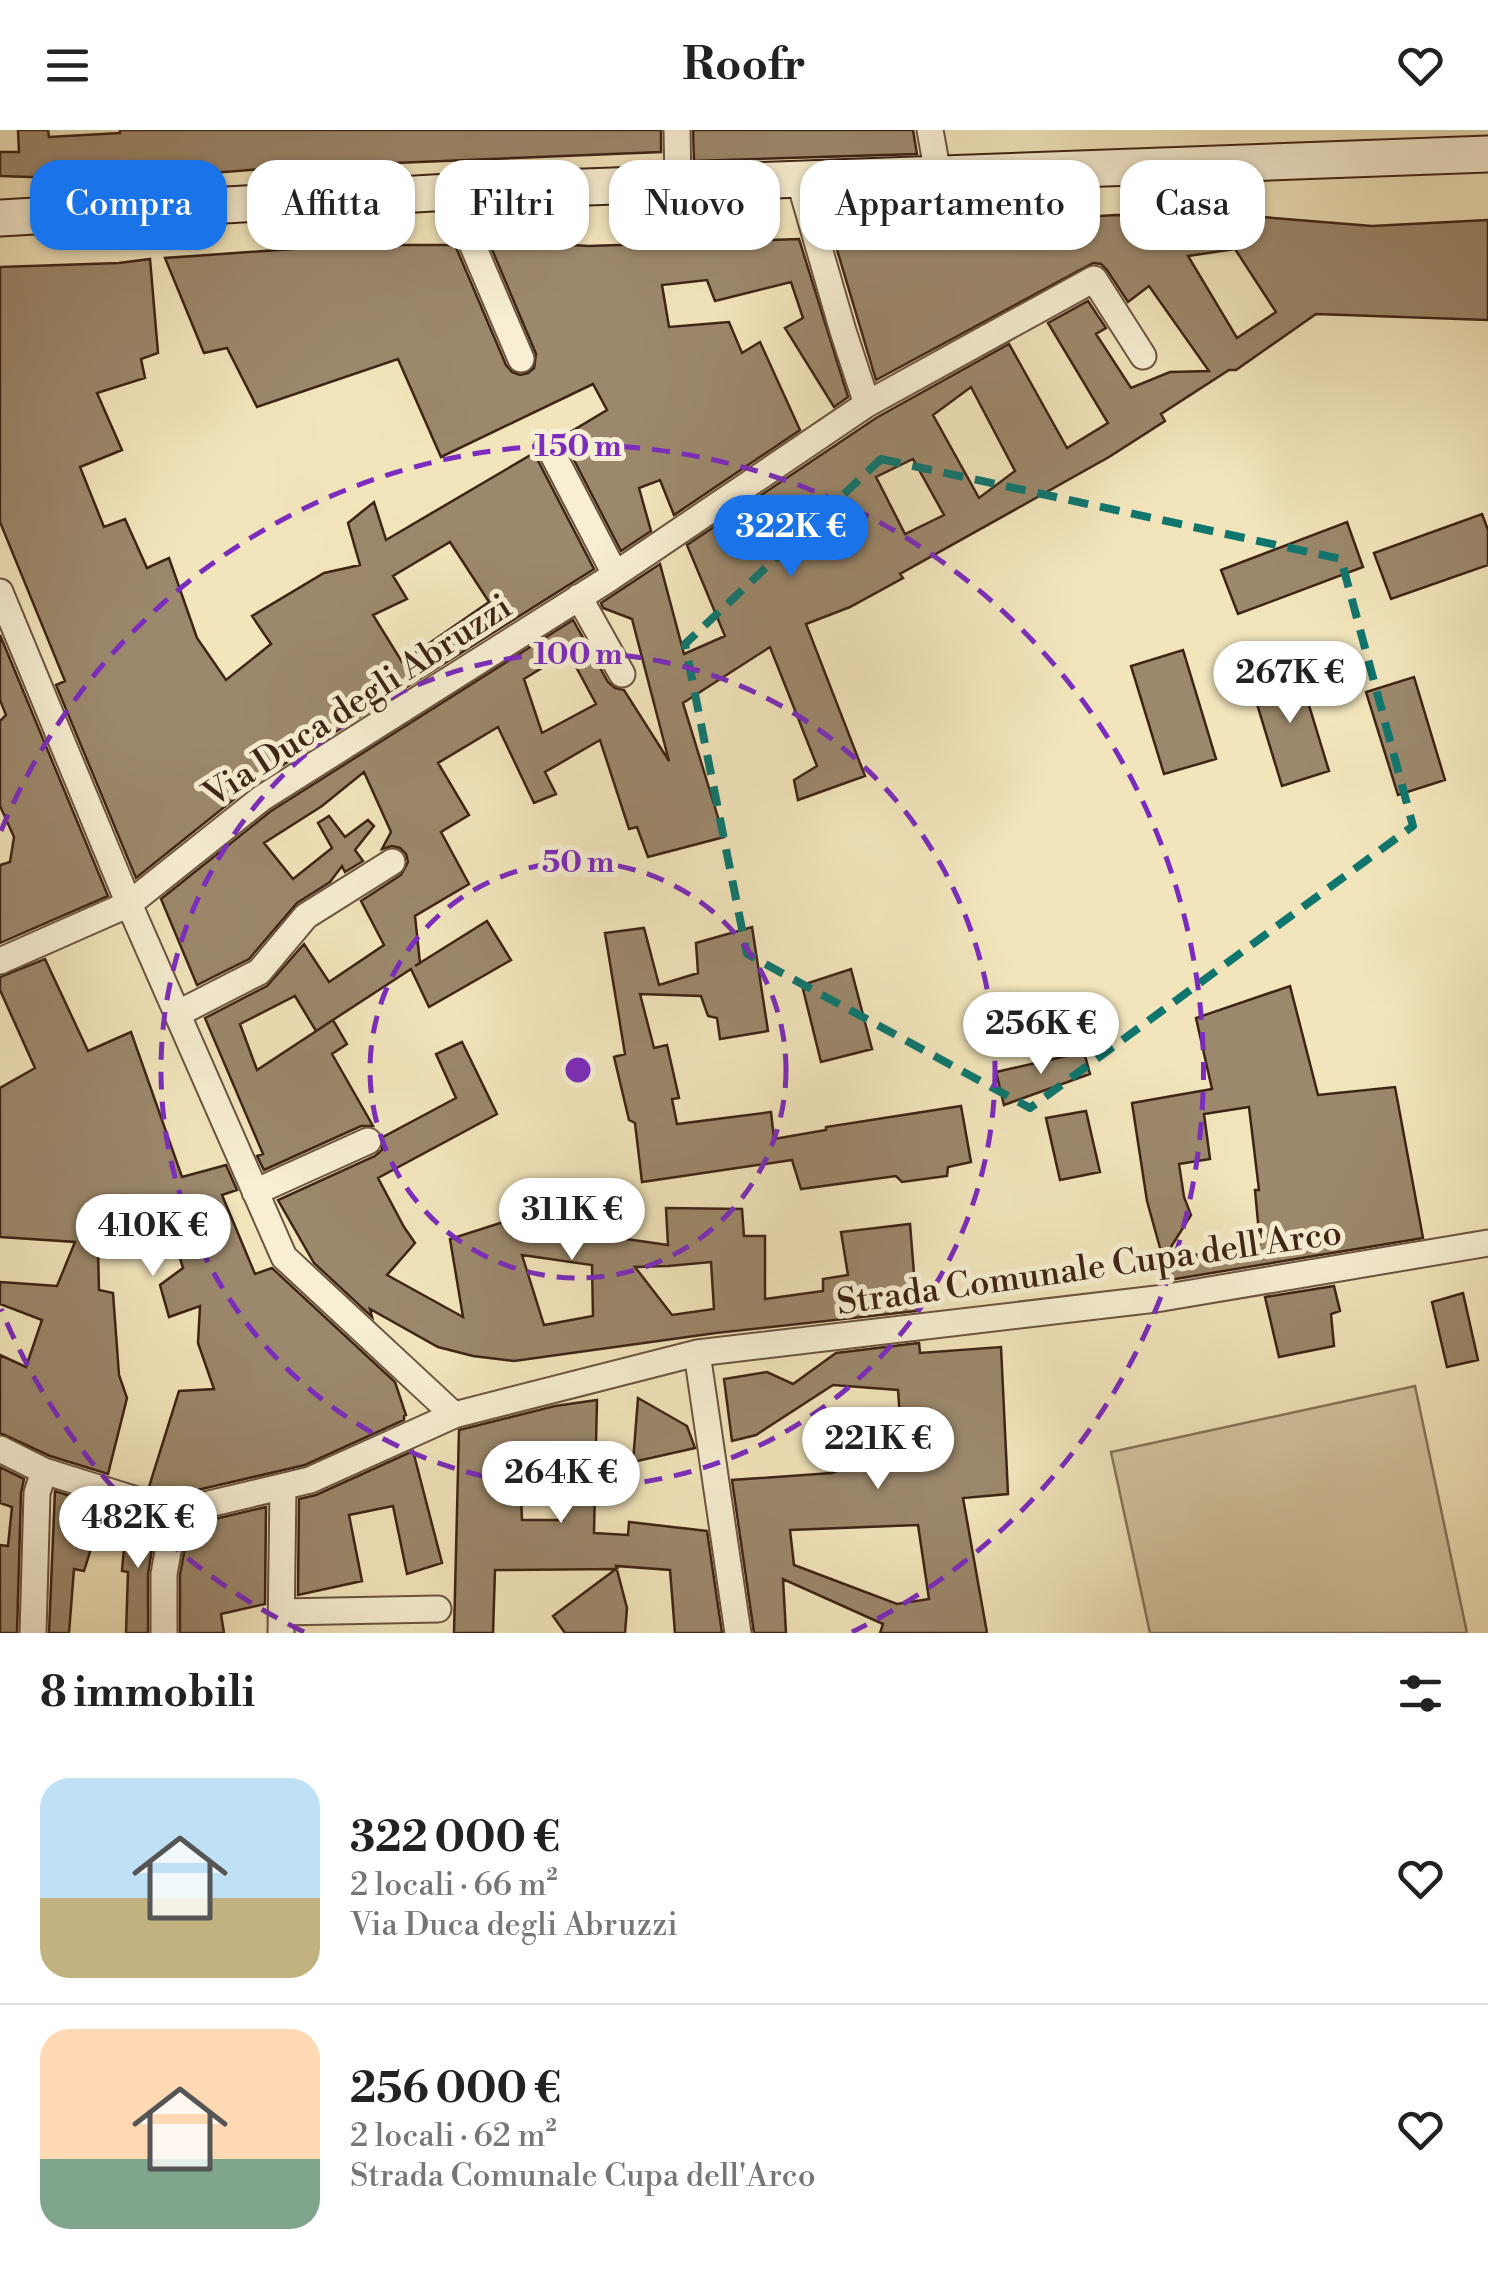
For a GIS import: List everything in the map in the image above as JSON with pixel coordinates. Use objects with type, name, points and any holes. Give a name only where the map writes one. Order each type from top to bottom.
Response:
[{"type":"main road","points":[[1100,168],[1488,154]]},
{"type":"main road","points":[[780,181],[799,180]]},
{"type":"main road","points":[[0,218],[435,193]]},
{"type":"street","points":[[677,130],[678,160]]},
{"type":"street","points":[[930,130],[935,160]]},
{"type":"street","points":[[799,180],[867,404]]},
{"type":"street","points":[[475,250],[521,359]]},
{"type":"street","name":"Via Duca degli Abruzzi","points":[[0,961],[128,904],[262,798],[579,597],[867,404],[1094,279],[1142,356]]},
{"type":"street","points":[[548,445],[614,574]]},
{"type":"street","points":[[0,592],[128,904],[284,1256],[454,1415]]},
{"type":"street","points":[[579,597],[622,674]]},
{"type":"street","points":[[177,1014],[258,972],[306,916],[392,862]]},
{"type":"street","points":[[255,1192],[368,1141]]},
{"type":"street","name":"Strada Comunale Cupa dell'Arco","points":[[175,1512],[310,1480],[454,1415],[698,1353],[1156,1299],[1488,1243]]},
{"type":"street","points":[[698,1353],[738,1633]]},
{"type":"street","points":[[0,1449],[44,1471],[175,1512],[164,1574],[164,1633]]},
{"type":"street","points":[[33,1633],[38,1493],[44,1471]]},
{"type":"street","points":[[284,1487],[281,1622],[438,1609]]},
{"type":"highlighted area","points":[[881,459],[1341,559],[1413,826],[1030,1108],[747,954],[685,644]]},
{"type":"shaded area","points":[[1415,1386],[1467,1633],[1150,1633],[1111,1452]]},
{"type":"building","points":[[18,130],[48,130],[49,137],[120,130],[661,130],[661,152],[415,162],[247,160],[247,170],[227,172],[227,160],[30,160],[30,177],[0,176],[0,152],[19,152]]},
{"type":"building","points":[[693,130],[913,130],[917,154],[726,160],[694,160]]},
{"type":"building","points":[[1120,215],[1120,250],[1228,250],[1188,256],[1237,338],[1276,312],[1236,250],[1265,250],[1265,217],[1372,226],[1488,220],[1488,320],[1316,314],[1236,370],[1229,370],[1161,414],[1165,421],[1109,457],[900,574],[903,578],[850,607],[806,624],[865,776],[798,800],[794,780],[817,766],[770,647],[683,703],[724,837],[648,857],[637,827],[629,829],[600,740],[545,772],[556,794],[534,803],[498,727],[438,763],[469,815],[441,832],[469,884],[415,916],[420,963],[487,921],[511,960],[429,1007],[411,969],[316,1031],[295,996],[240,1024],[257,1070],[333,1020],[347,1044],[332,1054],[373,1126],[361,1126],[264,1170],[257,1156],[263,1154],[205,1018],[267,986],[304,944],[329,982],[384,945],[361,901],[401,875],[408,862],[406,854],[392,846],[382,849],[391,832],[364,772],[322,806],[264,843],[293,879],[332,848],[318,823],[329,816],[345,837],[368,820],[374,826],[355,850],[363,861],[345,872],[342,866],[330,882],[297,903],[249,959],[197,985],[161,899],[271,811],[573,620],[608,682],[624,690],[669,761],[632,619],[603,608],[601,603],[660,564],[684,654],[725,636],[687,545],[876,418],[1009,344],[1067,448],[1108,423],[1048,323],[1088,301],[1106,328],[1096,334],[1131,388],[1170,372],[1209,371],[1149,286],[1128,302],[1107,270],[1093,263],[876,380],[837,250],[1100,250],[1100,216]],"holes":[[[971,387],[1015,471],[979,498],[933,415]],[[913,459],[944,515],[905,534],[876,477]],[[568,652],[596,704],[542,733],[524,679]]]},
{"type":"building","points":[[799,239],[848,397],[834,407],[785,328],[803,318],[791,282],[715,301],[707,280],[662,285],[669,327],[729,322],[742,353],[760,342],[800,430],[674,515],[660,480],[639,488],[651,531],[621,551],[562,437],[607,410],[593,384],[441,457],[398,359],[257,407],[227,348],[204,353],[165,258],[279,250],[415,250],[415,245],[457,250],[506,365],[520,375],[534,368],[536,354],[492,250],[589,250],[589,246],[609,245],[609,250],[780,250],[780,240]]},
{"type":"building","points":[[150,259],[158,353],[141,359],[145,378],[97,393],[122,450],[80,467],[104,527],[125,519],[147,568],[169,558],[197,638],[226,680],[271,644],[252,616],[324,573],[360,565],[348,523],[374,502],[386,540],[534,453],[594,569],[253,784],[136,878],[56,685],[65,681],[0,522],[0,267]],"holes":[[[450,542],[489,602],[402,662],[373,615],[407,599],[393,576]]]},
{"type":"building","points":[[1482,514],[1488,530],[1488,565],[1391,599],[1374,553]]},
{"type":"building","points":[[1347,522],[1363,567],[1238,614],[1221,570]]},
{"type":"building","points":[[0,635],[108,896],[0,943],[0,865],[10,862],[14,837],[0,806],[0,721],[6,715],[0,700]]},
{"type":"building","points":[[1183,650],[1216,759],[1164,774],[1131,666]]},
{"type":"building","points":[[1297,666],[1329,771],[1282,786],[1250,681]]},
{"type":"building","points":[[1414,677],[1445,780],[1398,795],[1366,692]]},
{"type":"building","points":[[752,927],[768,1031],[720,1039],[717,1018],[708,1016],[701,996],[640,994],[654,1048],[667,1045],[679,1098],[672,1099],[677,1124],[771,1112],[774,1139],[961,1106],[971,1162],[948,1167],[947,1176],[902,1182],[896,1176],[801,1189],[792,1160],[642,1182],[635,1123],[629,1120],[614,1057],[625,1054],[605,933],[644,928],[659,985],[698,973],[696,943]]},
{"type":"building","points":[[45,959],[88,1051],[131,1032],[182,1177],[226,1165],[237,1190],[222,1195],[255,1274],[272,1268],[395,1382],[406,1415],[404,1420],[305,1465],[176,1495],[149,1487],[179,1391],[214,1389],[198,1343],[200,1306],[169,1317],[160,1285],[183,1268],[162,1201],[100,1218],[113,1245],[98,1251],[99,1290],[113,1293],[119,1375],[127,1398],[108,1474],[50,1456],[0,1433],[0,1355],[26,1367],[42,1320],[0,1304],[0,1282],[57,1286],[75,1242],[0,1237],[0,1088],[35,1068],[0,990],[0,977]]},
{"type":"building","points":[[851,969],[872,1049],[821,1062],[802,985]]},
{"type":"building","points":[[1290,986],[1318,1095],[1395,1087],[1423,1238],[1169,1280],[1147,1201],[1132,1103],[1212,1089],[1196,1018]],"holes":[[[1249,1107],[1259,1190],[1255,1190],[1260,1244],[1164,1258],[1191,1215],[1179,1164],[1210,1159],[1204,1114]]]},
{"type":"building","points":[[462,1042],[497,1114],[378,1178],[415,1243],[387,1275],[463,1317],[450,1239],[519,1217],[668,1245],[666,1208],[742,1209],[744,1236],[765,1236],[765,1299],[823,1291],[823,1279],[848,1275],[841,1232],[910,1224],[917,1311],[514,1361],[438,1347],[370,1309],[372,1317],[314,1263],[278,1200],[375,1156],[382,1150],[383,1137],[456,1098],[436,1054]],"holes":[[[522,1255],[592,1265],[593,1316],[544,1325]],[[711,1262],[714,1309],[672,1315],[635,1267]]]},
{"type":"building","points":[[1084,1052],[1090,1074],[1004,1105],[996,1072]]},
{"type":"building","points":[[1086,1111],[1100,1172],[1060,1180],[1046,1118]]},
{"type":"building","points":[[1334,1286],[1340,1311],[1331,1314],[1334,1346],[1279,1357],[1265,1297]]},
{"type":"building","points":[[1463,1293],[1478,1360],[1447,1367],[1432,1302]]},
{"type":"building","points":[[919,1343],[920,1353],[1001,1347],[1008,1494],[963,1498],[987,1633],[880,1633],[883,1624],[783,1579],[786,1633],[754,1633],[732,1480],[832,1473],[854,1464],[853,1437],[901,1431],[898,1390],[833,1385],[756,1435],[732,1441],[724,1379],[767,1372],[793,1384],[836,1353]],"holes":[[[918,1525],[929,1599],[897,1604],[794,1565],[790,1530]]]},
{"type":"building","points":[[638,1398],[687,1426],[695,1448],[633,1462]]},
{"type":"building","points":[[597,1400],[594,1533],[628,1535],[629,1522],[707,1531],[722,1633],[675,1633],[670,1570],[616,1566],[627,1608],[625,1633],[565,1633],[553,1616],[616,1569],[495,1570],[493,1633],[454,1633],[459,1430],[555,1406]],"holes":[[[567,1446],[563,1520],[522,1520],[519,1450]]]},
{"type":"building","points":[[413,1451],[442,1563],[407,1574],[393,1506],[349,1515],[362,1581],[298,1595],[299,1499]]},
{"type":"building","points":[[0,1467],[24,1479],[17,1633],[0,1633],[0,1545],[8,1546],[12,1507],[0,1503]]},
{"type":"building","points":[[55,1491],[104,1507],[84,1571],[74,1569],[69,1633],[49,1633]]},
{"type":"building","points":[[266,1507],[265,1604],[221,1614],[224,1633],[180,1633],[180,1575],[189,1525]]},
{"type":"building","points":[[127,1514],[156,1523],[148,1574],[148,1633],[126,1633],[128,1572],[122,1571]]}]
